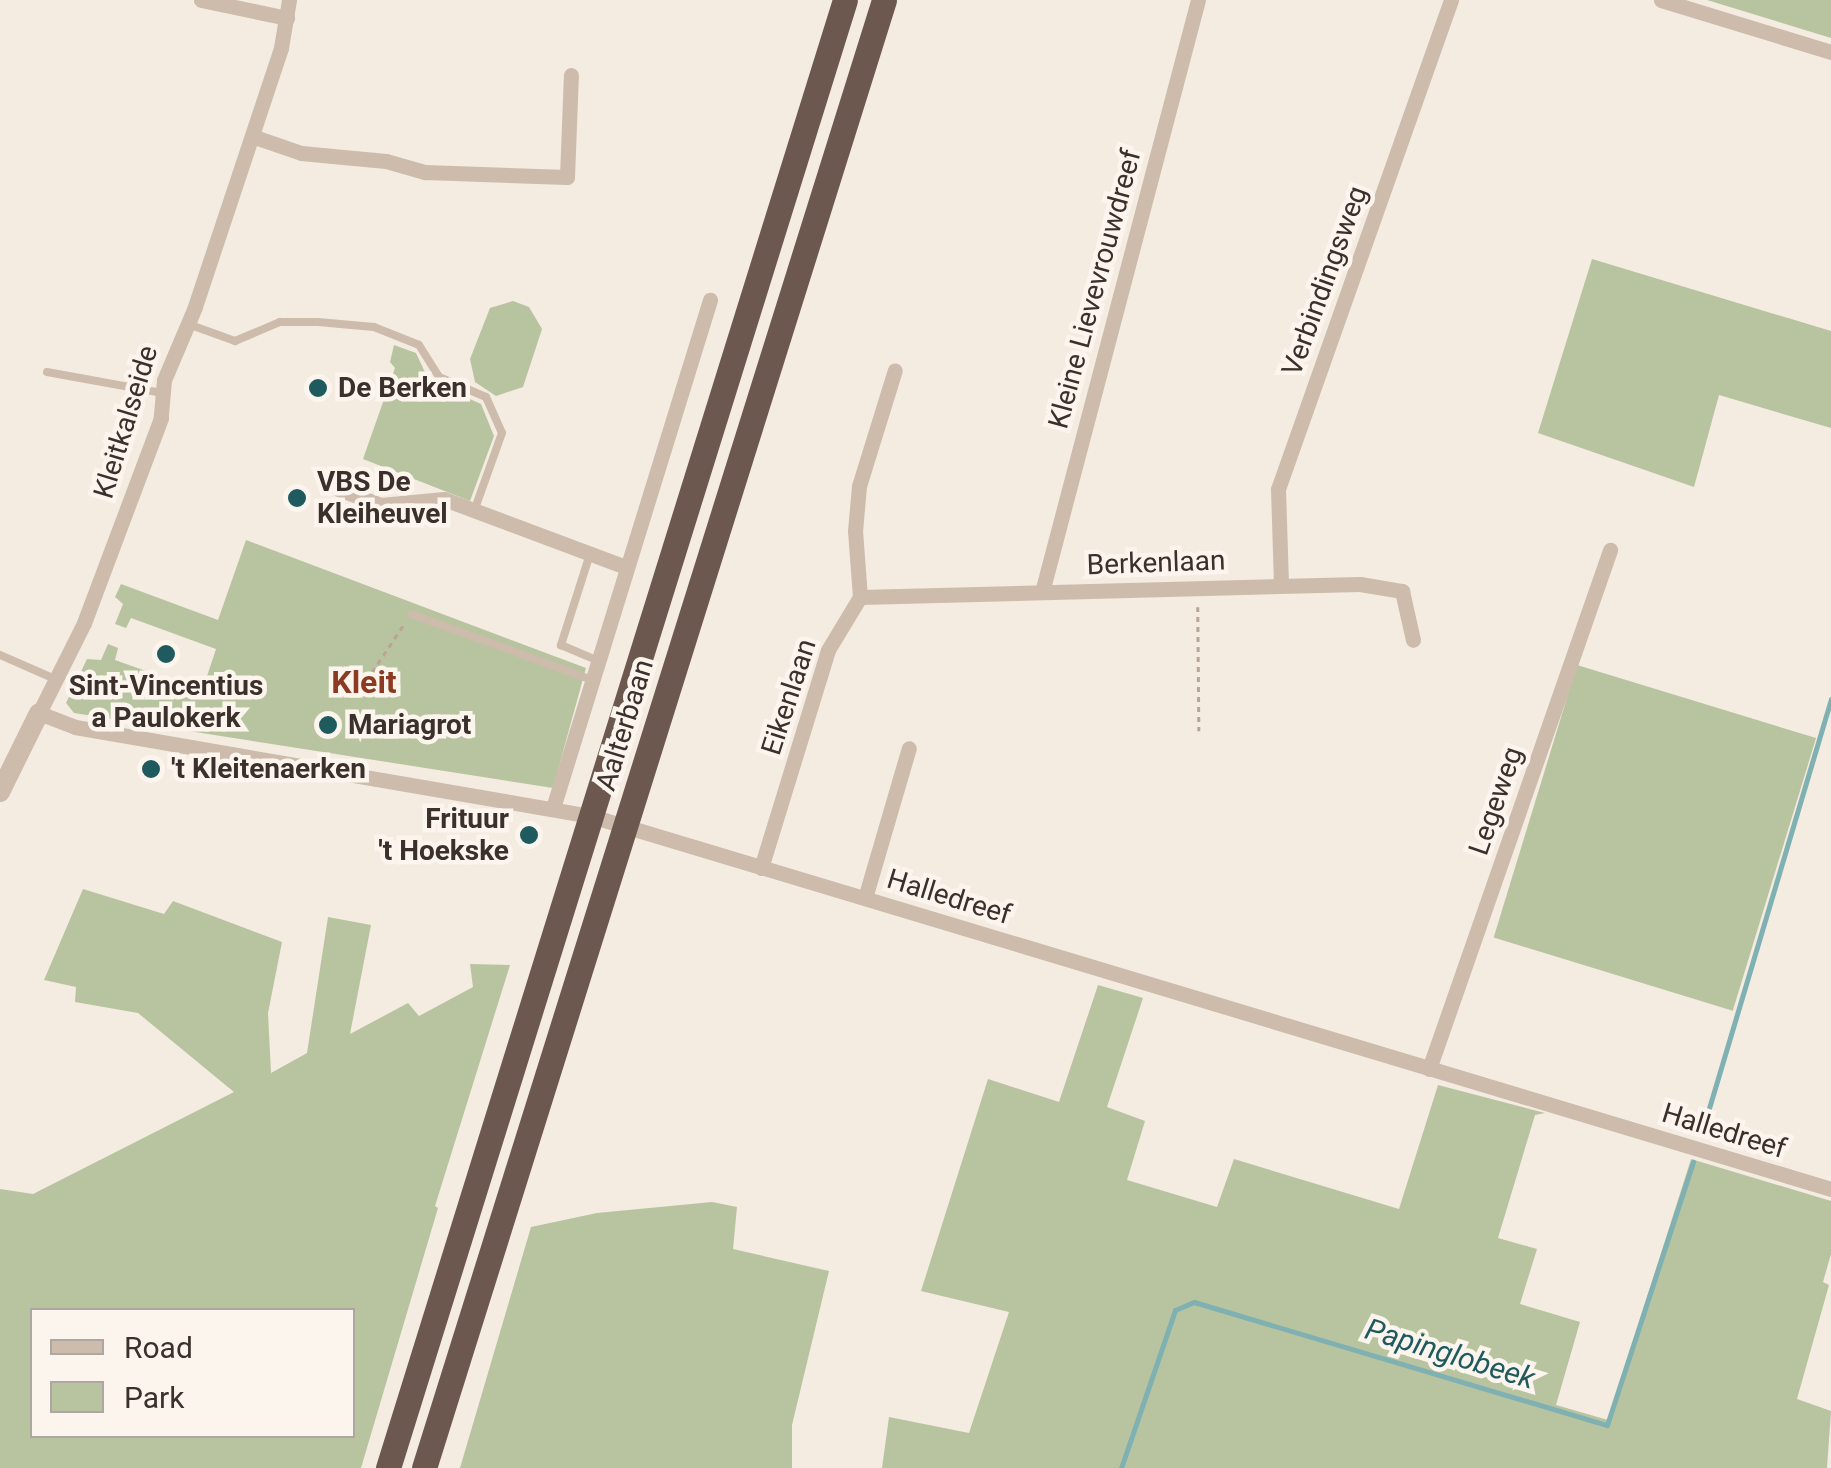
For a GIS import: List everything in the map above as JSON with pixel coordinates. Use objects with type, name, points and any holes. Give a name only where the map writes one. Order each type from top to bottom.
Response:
[{"type":"highway","name":"Aalterbaan","points":[[388,1468],[846,0]]},
{"type":"highway","name":"Aalterbaan","points":[[424,1468],[884,0]]},
{"type":"street","points":[[201,0],[288,18]]},
{"type":"street","name":"Kleitkalseide","points":[[0,792],[56,680],[116,541],[162,418],[164,380],[188,324],[252,136],[288,18],[289,0]]},
{"type":"street","name":"Kleine Lievevrouwdreef","points":[[1042,592],[1198,0]]},
{"type":"street","name":"Verbindingsweg","points":[[1280,584],[1278,489],[1451,0]]},
{"type":"street","points":[[1661,0],[1831,52]]},
{"type":"street","points":[[252,136],[301,152],[386,161],[425,172],[568,177],[570,75]]},
{"type":"street","name":"Aalterbaan","points":[[553,808],[710,300]]},
{"type":"street","points":[[860,597],[854,531],[859,486],[895,370]]},
{"type":"street","points":[[328,485],[381,505],[444,499],[626,566]]},
{"type":"street","name":"Legeweg","points":[[1429,1069],[1610,550]]},
{"type":"street","name":"Berkenlaan","points":[[860,597],[1360,584],[1402,590],[1412,640]]},
{"type":"street","name":"Eikenlaan","points":[[761,868],[828,650],[860,597]]},
{"type":"street","name":"Halledreef","points":[[39,713],[75,727],[591,816],[1831,1189]]},
{"type":"street","points":[[865,898],[909,748]]},
{"type":"lane","points":[[188,324],[234,341],[280,322],[374,327],[420,345],[439,377],[486,397],[502,433],[474,511]]},
{"type":"lane","points":[[47,372],[163,393]]},
{"type":"lane","points":[[590,554],[561,645],[596,660]]},
{"type":"lane","points":[[410,614],[590,679]]},
{"type":"lane","points":[[0,655],[56,680]]},
{"type":"path","points":[[1198,587],[1199,731]]},
{"type":"path","points":[[363,694],[372,672],[410,614]]},
{"type":"green space","points":[[1707,0],[1831,0],[1831,38]]},
{"type":"green space","points":[[1592,259],[1831,331],[1831,428],[1719,395],[1694,487],[1538,433]]},
{"type":"green space","points":[[513,301],[529,307],[542,329],[523,387],[496,396],[475,382],[470,359],[490,308]]},
{"type":"green space","points":[[394,345],[416,353],[429,381],[481,404],[494,436],[470,501],[363,459],[395,368],[390,362]]},
{"type":"green space","points":[[246,540],[586,668],[553,788],[74,713],[66,703],[87,659],[101,660],[108,644],[118,648],[115,660],[202,691],[216,649],[131,618],[126,628],[115,624],[123,604],[115,597],[121,584],[218,620]]},
{"type":"green space","points":[[1577,665],[1816,738],[1733,1011],[1494,938]]},
{"type":"green space","points":[[83,889],[164,914],[173,901],[282,942],[268,1013],[271,1073],[307,1053],[328,917],[371,925],[350,1034],[408,1003],[419,1016],[473,987],[470,964],[510,965],[435,1206],[438,1208],[361,1468],[0,1468],[0,1189],[33,1194],[234,1092],[138,1013],[75,1002],[76,987],[44,980]]},
{"type":"green space","points":[[1098,985],[1143,998],[1107,1107],[1145,1121],[1127,1180],[1217,1207],[1234,1159],[1399,1209],[1438,1085],[1545,1113],[1535,1115],[1498,1238],[1537,1249],[1520,1304],[1580,1322],[1556,1405],[1608,1420],[1691,1159],[1831,1201],[1831,1254],[1823,1282],[1829,1285],[1797,1399],[1831,1411],[1827,1468],[882,1468],[889,1417],[969,1433],[1009,1312],[921,1291],[988,1079],[1059,1102]]},
{"type":"green space","points":[[712,1202],[737,1207],[733,1249],[829,1271],[792,1425],[792,1468],[460,1468],[531,1227],[597,1213]]},
{"type":"waterway","name":"Papinglobeek","points":[[1701,1135],[1831,699]]},
{"type":"waterway","name":"Papinglobeek","points":[[1121,1468],[1175,1310],[1194,1302],[1607,1425],[1693,1162]]},
{"type":"place","name":"De Berken","points":[[318,388]]},
{"type":"place","name":"VBS De Kleiheuvel","points":[[297,498]]},
{"type":"place","name":"Sint-Vincentius a Paulokerk","points":[[166,654]]},
{"type":"place","name":"Mariagrot","points":[[328,725]]},
{"type":"place","name":"'t Kleitenaerken","points":[[151,769]]},
{"type":"place","name":"Frituur 't Hoekske","points":[[529,835]]},
{"type":"district","name":"Kleit","points":[[364,682]]}]
